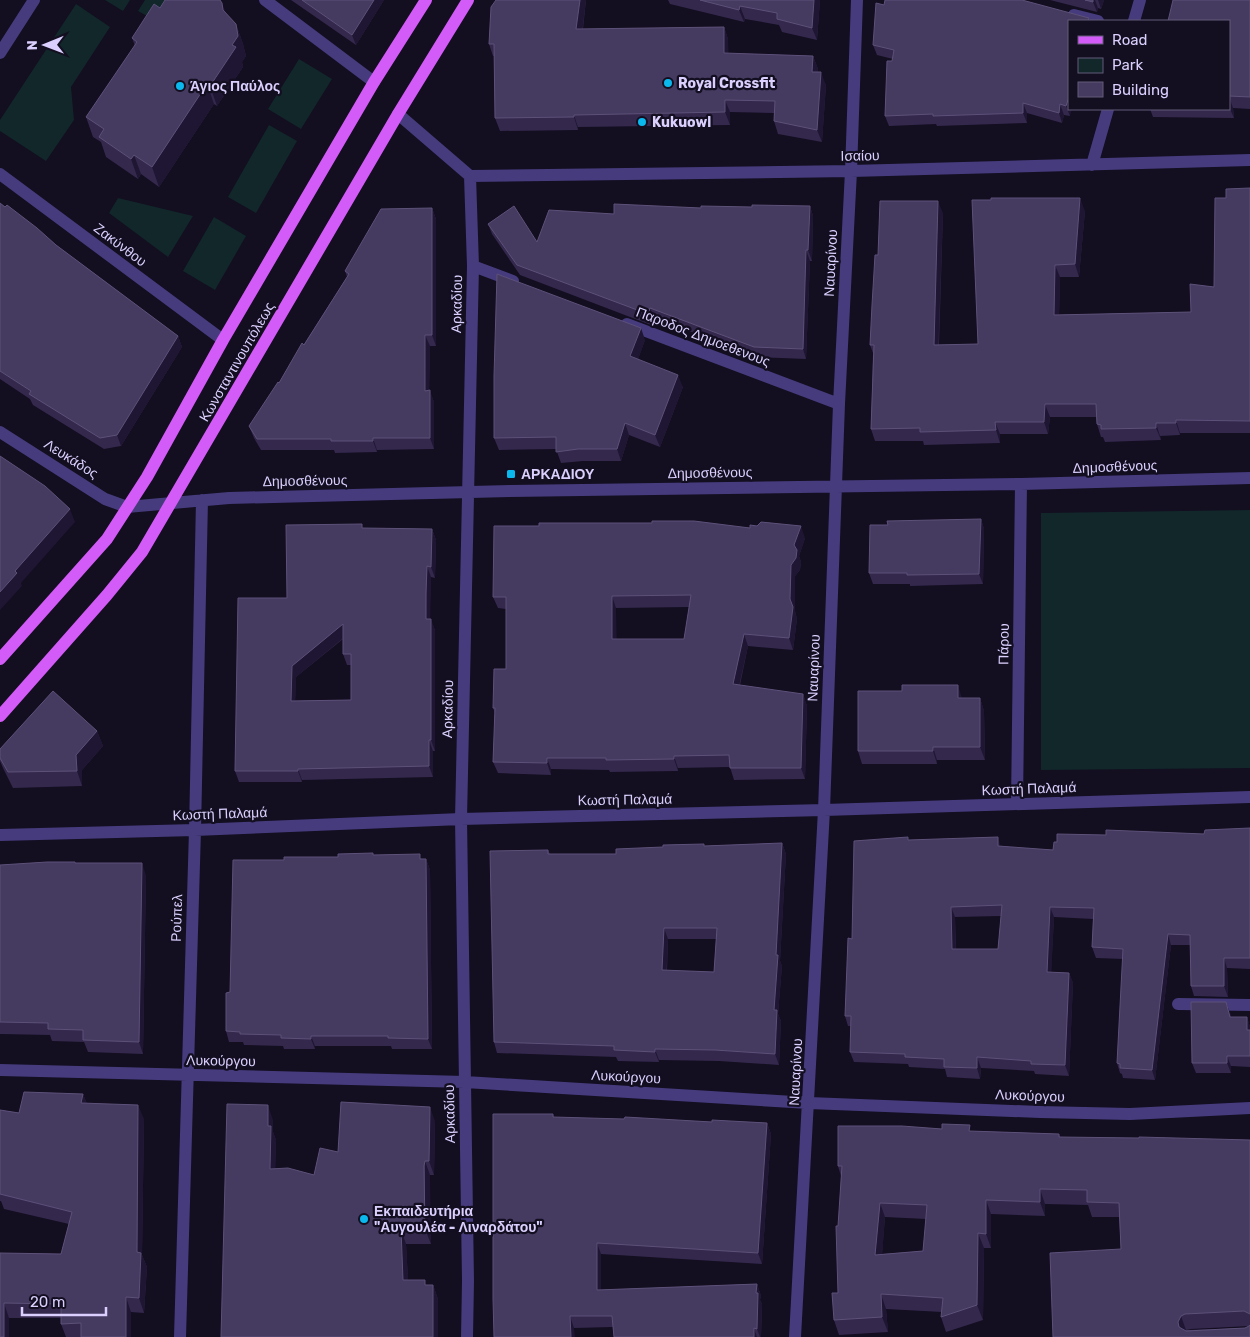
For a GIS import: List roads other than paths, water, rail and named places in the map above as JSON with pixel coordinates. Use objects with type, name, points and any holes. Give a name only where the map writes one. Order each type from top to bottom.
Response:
[{"type":"main road","name":"Κωνσταντινουπόλεως","points":[[0,659],[108,539],[147,477],[223,340],[374,82],[426,0]]},
{"type":"main road","name":"Κωνσταντινουπόλεως","points":[[0,716],[107,595],[142,552],[172,504],[398,114],[468,0]]},
{"type":"street","points":[[0,53],[34,0]]},
{"type":"street","points":[[265,0],[374,82]]},
{"type":"street","name":"Ναυαρίνου","points":[[795,1337],[824,810],[839,404],[851,171],[857,0]]},
{"type":"street","points":[[1134,20],[1140,0]]},
{"type":"street","points":[[1063,12],[1094,20]]},
{"type":"street","points":[[1092,164],[1108,110]]},
{"type":"street","points":[[398,114],[470,176]]},
{"type":"street","name":"Ισαίου","points":[[470,176],[851,171],[1250,160]]},
{"type":"street","name":"Ζακύνθου","points":[[0,174],[223,340]]},
{"type":"street","name":"Αρκαδίου","points":[[467,1337],[468,1281],[461,819],[473,266],[470,176]]},
{"type":"street","points":[[473,266],[528,287]]},
{"type":"street","name":"Παροδος Δημοεθενους","points":[[619,321],[839,404]]},
{"type":"street","name":"Λευκάδος","points":[[0,432],[105,499],[127,507]]},
{"type":"street","name":"Δημοσθένους","points":[[127,507],[229,498],[1021,484],[1250,478]]},
{"type":"street","name":"Πάρου","points":[[1017,804],[1021,484]]},
{"type":"street","name":"Ρούπελ","points":[[180,1337],[195,830],[202,500]]},
{"type":"street","name":"Κωστή Παλαμά","points":[[0,835],[195,830],[461,819],[824,810],[1250,796]]},
{"type":"street","points":[[1178,1004],[1250,1005]]},
{"type":"street","name":"Λυκούργου","points":[[0,1070],[464,1082],[809,1102],[1130,1114],[1250,1108]]},
{"type":"place","name":"Royal Crossfit","points":[[668,83]]},
{"type":"place","name":"Άγιος Παύλος","points":[[180,86]]},
{"type":"place","name":"Kukuowl","points":[[642,122]]},
{"type":"place","name":"ΑΡΚΑΔΙΟΥ","points":[[511,474]]},
{"type":"place","name":"Εκπαιδευτήρια \"Αυγουλέα - Λιναρδάτου\"","points":[[364,1219]]}]
